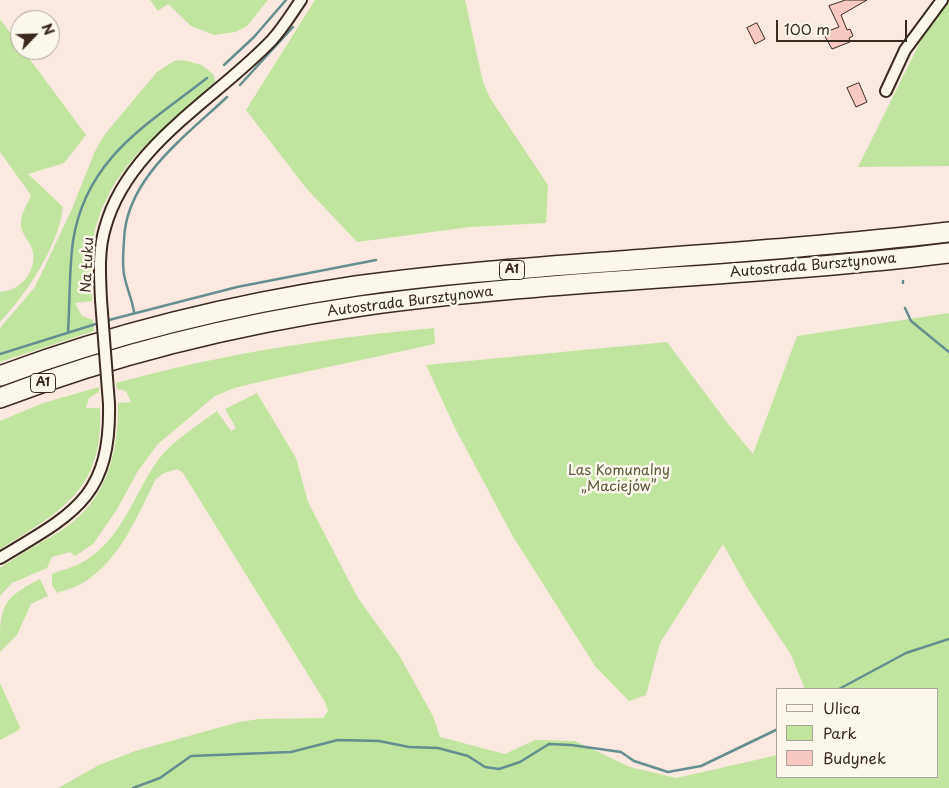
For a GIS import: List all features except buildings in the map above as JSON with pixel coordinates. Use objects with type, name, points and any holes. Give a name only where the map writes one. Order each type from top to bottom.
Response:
[{"type":"highway","name":"Autostrada Bursztynowa","points":[[0,376],[81,348],[166,324],[238,307],[357,286],[488,272],[793,248],[949,232]]},
{"type":"highway","name":"Autostrada Bursztynowa","points":[[0,398],[87,369],[173,344],[243,327],[361,306],[440,297],[949,253]]},
{"type":"street","name":"Na Łuku","points":[[0,558],[61,520],[86,495],[100,472],[108,443],[109,404],[101,300],[100,258],[104,230],[115,199],[128,176],[154,146],[273,39],[302,0]]},
{"type":"street","points":[[886,91],[905,50],[942,0]]},
{"type":"green space","points":[[150,0],[268,0],[247,26],[236,32],[214,35],[191,26],[168,4],[158,11]]},
{"type":"green space","points":[[315,0],[465,0],[483,82],[490,98],[548,185],[546,223],[470,227],[357,242],[306,188],[246,110]]},
{"type":"green space","points":[[941,0],[949,0],[949,166],[858,167]]},
{"type":"green space","points":[[0,19],[10,32],[10,60],[30,60],[86,135],[64,163],[28,174],[63,207],[55,237],[40,269],[20,298],[0,322],[0,292],[14,288],[25,280],[32,267],[33,252],[21,225],[23,214],[31,195],[0,152]]},
{"type":"green space","points":[[182,60],[202,65],[214,75],[215,82],[141,150],[112,188],[101,211],[94,236],[92,301],[75,303],[82,316],[93,320],[94,331],[0,362],[0,328],[35,287],[71,211],[95,151],[105,134],[157,72],[174,61]]},
{"type":"green space","name":"Las Komunalny „Maciejów”","points":[[949,313],[949,788],[58,788],[99,765],[135,751],[239,722],[259,719],[323,718],[328,711],[325,702],[183,473],[177,469],[164,473],[156,479],[119,548],[98,572],[83,583],[57,593],[52,585],[52,574],[81,563],[107,543],[117,530],[158,460],[171,446],[217,411],[231,431],[236,428],[225,409],[257,393],[296,458],[308,502],[358,598],[399,655],[433,716],[440,737],[505,754],[535,740],[575,741],[630,767],[676,778],[776,755],[776,778],[939,778],[939,688],[805,688],[791,655],[748,589],[723,544],[660,643],[646,695],[629,701],[595,666],[512,535],[455,428],[426,365],[667,342],[753,454],[797,336]]},
{"type":"green space","points":[[434,328],[435,344],[234,388],[215,396],[158,444],[138,471],[116,511],[93,544],[75,556],[70,552],[52,557],[47,568],[12,583],[0,596],[0,568],[65,528],[91,503],[100,488],[108,473],[113,456],[118,421],[118,403],[131,402],[126,391],[117,389],[116,383],[234,355],[274,348]]},
{"type":"green space","points":[[99,387],[99,392],[89,398],[86,408],[100,408],[99,436],[95,459],[86,478],[75,495],[60,509],[0,549],[0,421],[43,403]]},
{"type":"green space","points":[[40,579],[48,596],[31,604],[17,635],[0,652],[2,615],[5,606],[17,593]]},
{"type":"green space","points":[[0,683],[20,727],[19,730],[0,740]]},
{"type":"waterway","points":[[224,65],[254,37],[286,0]]},
{"type":"waterway","points":[[240,85],[293,27]]},
{"type":"waterway","points":[[68,332],[73,241],[80,212],[91,187],[105,165],[122,146],[142,128],[207,78]]},
{"type":"waterway","points":[[134,312],[124,275],[123,261],[127,219],[135,198],[146,178],[160,160],[227,97]]},
{"type":"waterway","points":[[105,321],[237,287],[376,260]]},
{"type":"waterway","points":[[905,308],[911,321],[949,352]]},
{"type":"waterway","points":[[0,354],[99,323]]},
{"type":"waterway","points":[[841,688],[906,653],[949,639]]},
{"type":"waterway","points":[[133,788],[160,778],[191,756],[291,752],[338,740],[379,741],[409,747],[438,748],[468,756],[485,767],[499,769],[520,762],[549,744],[571,745],[621,752],[634,761],[668,772],[701,766],[776,730]]}]
